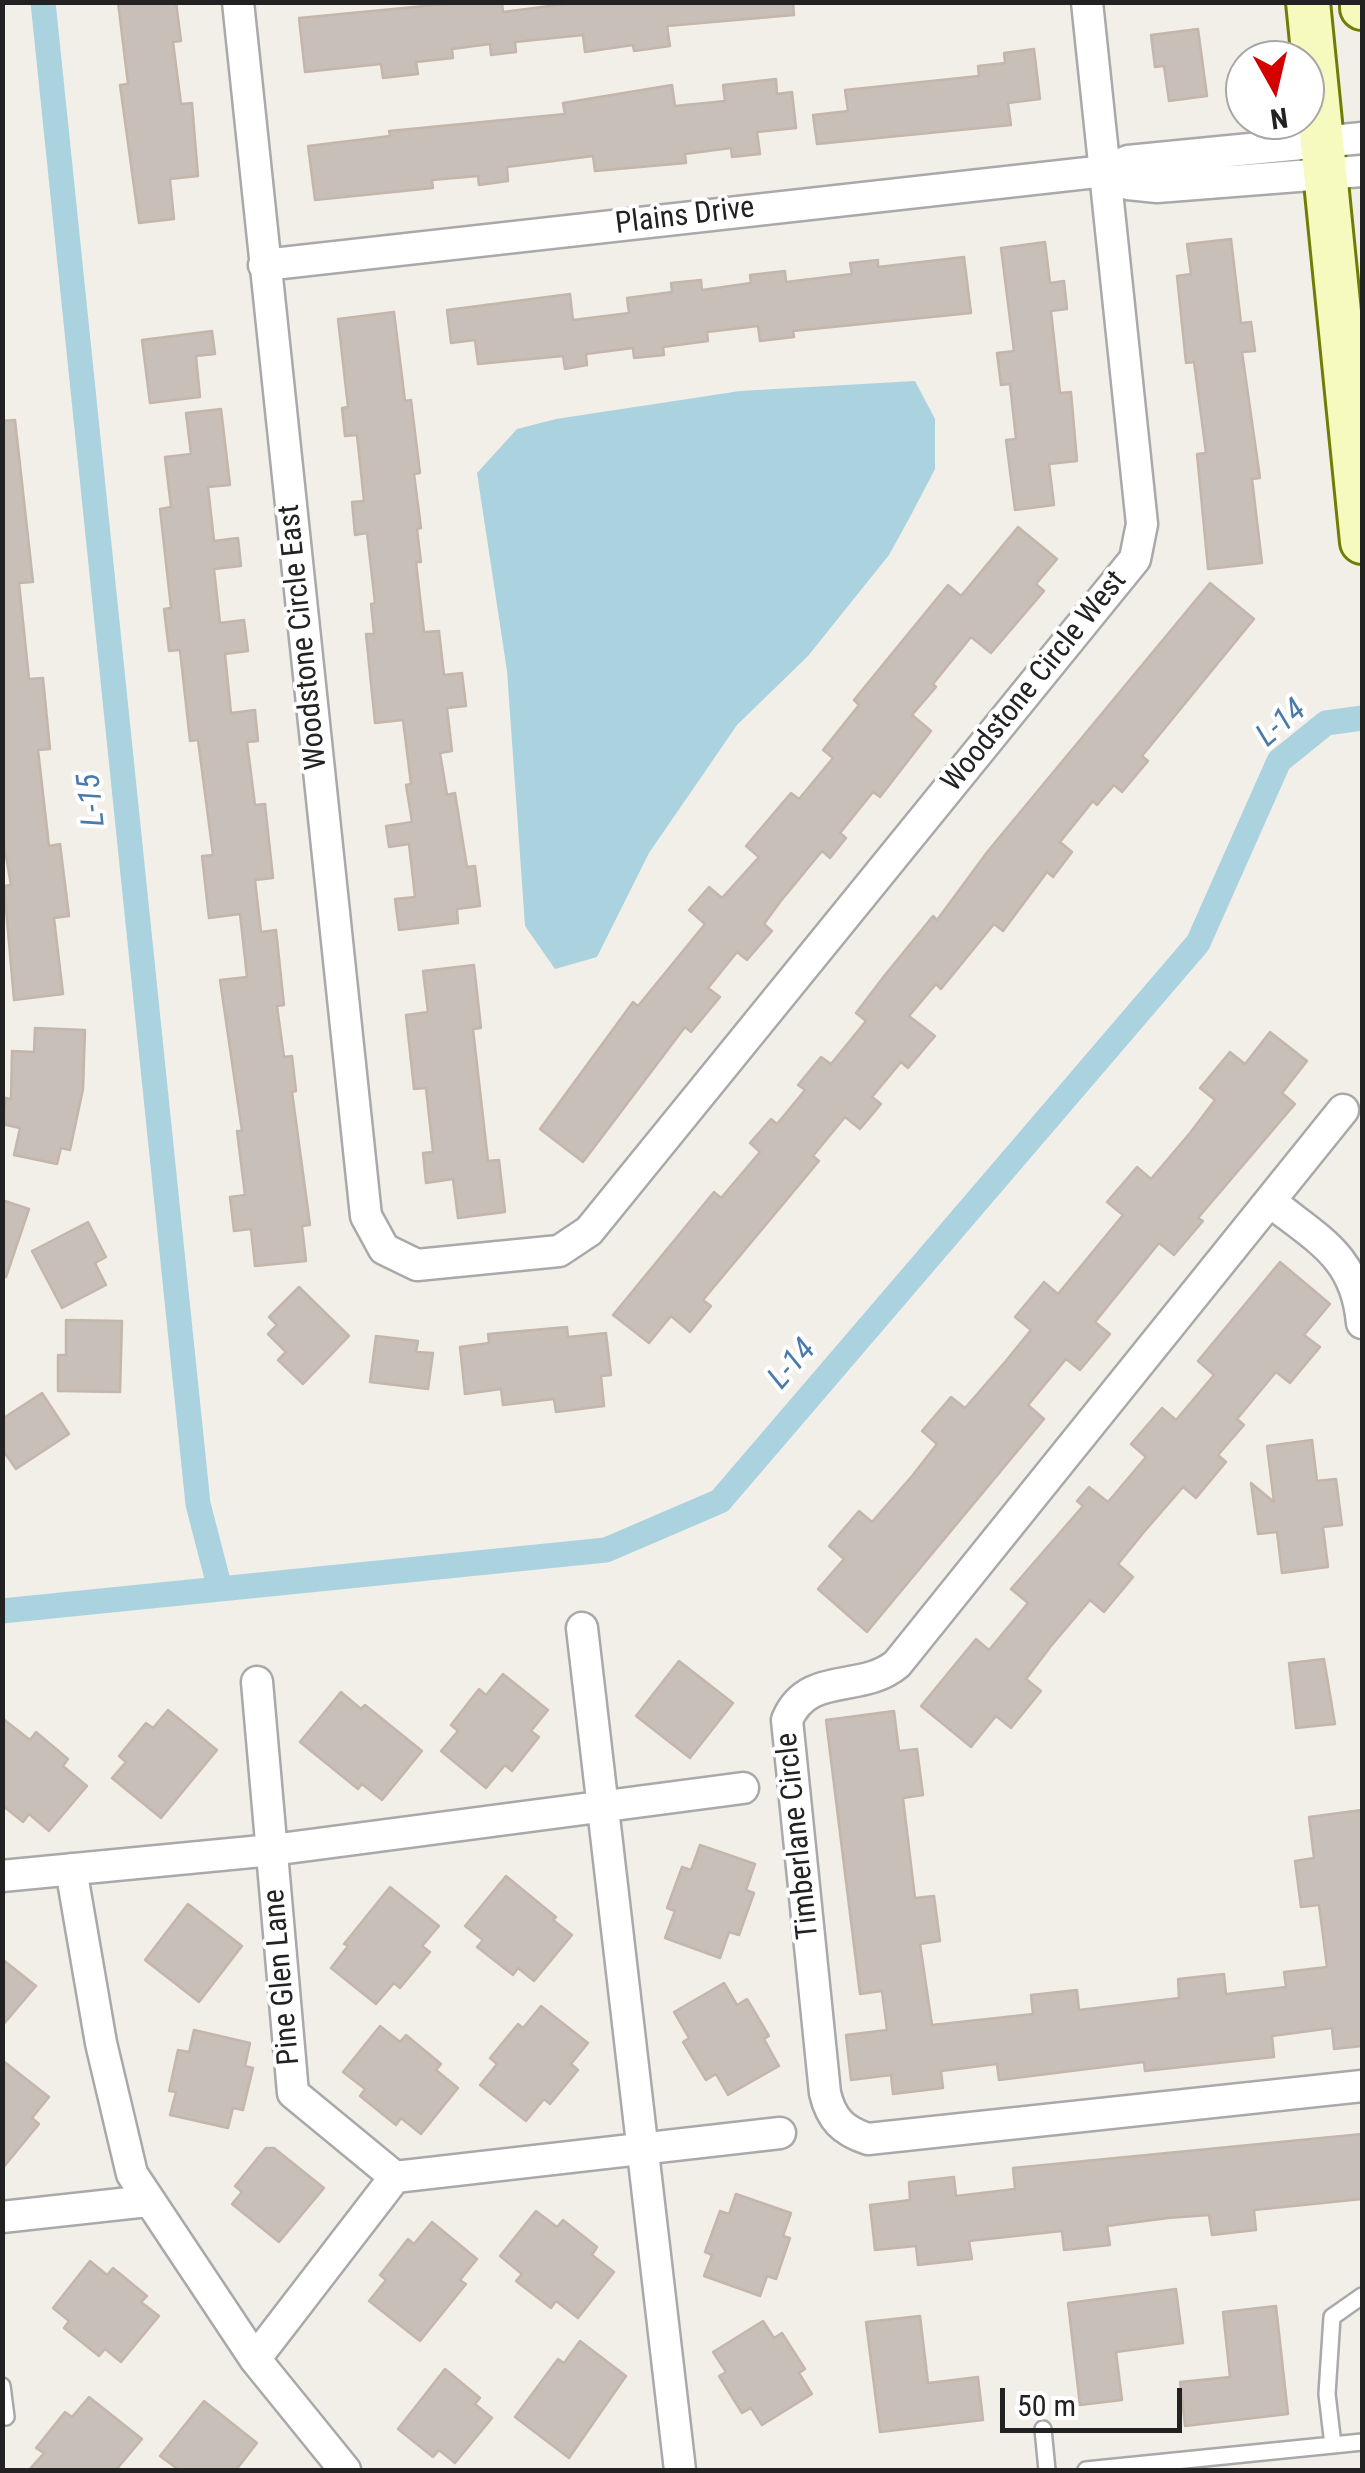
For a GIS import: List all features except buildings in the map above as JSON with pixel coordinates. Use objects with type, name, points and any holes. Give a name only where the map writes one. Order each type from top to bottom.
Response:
[{"type":"main road","points":[[1308,2],[1344,156],[1362,542]]},
{"type":"street","name":"Woodstone Circle East","points":[[238,2],[366,1216],[372,1233],[399,1260]]},
{"type":"street","name":"Woodstone Circle West","points":[[399,1260],[416,1265],[452,1264],[560,1251],[580,1239],[1135,559],[1142,524],[1087,2]]},
{"type":"street","name":"Plains Drive","points":[[264,265],[1105,171],[1128,161],[1344,156]]},
{"type":"street","points":[[1342,1110],[1272,1202],[1342,1259],[1359,1290],[1362,1324]]},
{"type":"street","name":"Timberlane Circle","points":[[1272,1202],[897,1664],[867,1680],[808,1691],[794,1702],[786,1720],[825,2093],[838,2124],[852,2134],[868,2140],[1362,2086]]},
{"type":"street","points":[[582,1628],[680,2470]]},
{"type":"street","name":"Pine Glen Lane","points":[[257,1682],[293,2092],[395,2177]]},
{"type":"street","name":"Pine Glen Lane","points":[[2,1876],[272,1850],[743,1788]]},
{"type":"street","points":[[71,1870],[101,2043],[132,2174],[255,2359],[345,2470]]},
{"type":"street","points":[[255,2359],[395,2177],[780,2133]]},
{"type":"street","points":[[2,2216],[148,2201]]},
{"type":"lane","points":[[1333,2445],[1327,2394],[1332,2317],[1362,2296]]},
{"type":"lane","points":[[2,2386],[6,2416]]},
{"type":"lane","points":[[1043,2429],[1047,2470]]},
{"type":"lane","points":[[1086,2470],[1362,2442]]},
{"type":"water","points":[[915,381],[935,419],[935,469],[889,555],[808,656],[737,725],[649,853],[597,957],[555,969],[525,926],[507,671],[477,473],[517,429],[556,419],[740,391]]},
{"type":"waterway","name":"L-15","points":[[43,2],[198,1504],[220,1589]]},
{"type":"waterway","name":"L-14","points":[[2,1611],[606,1550],[720,1501],[1198,943],[1279,761],[1326,723],[1362,718]]}]
